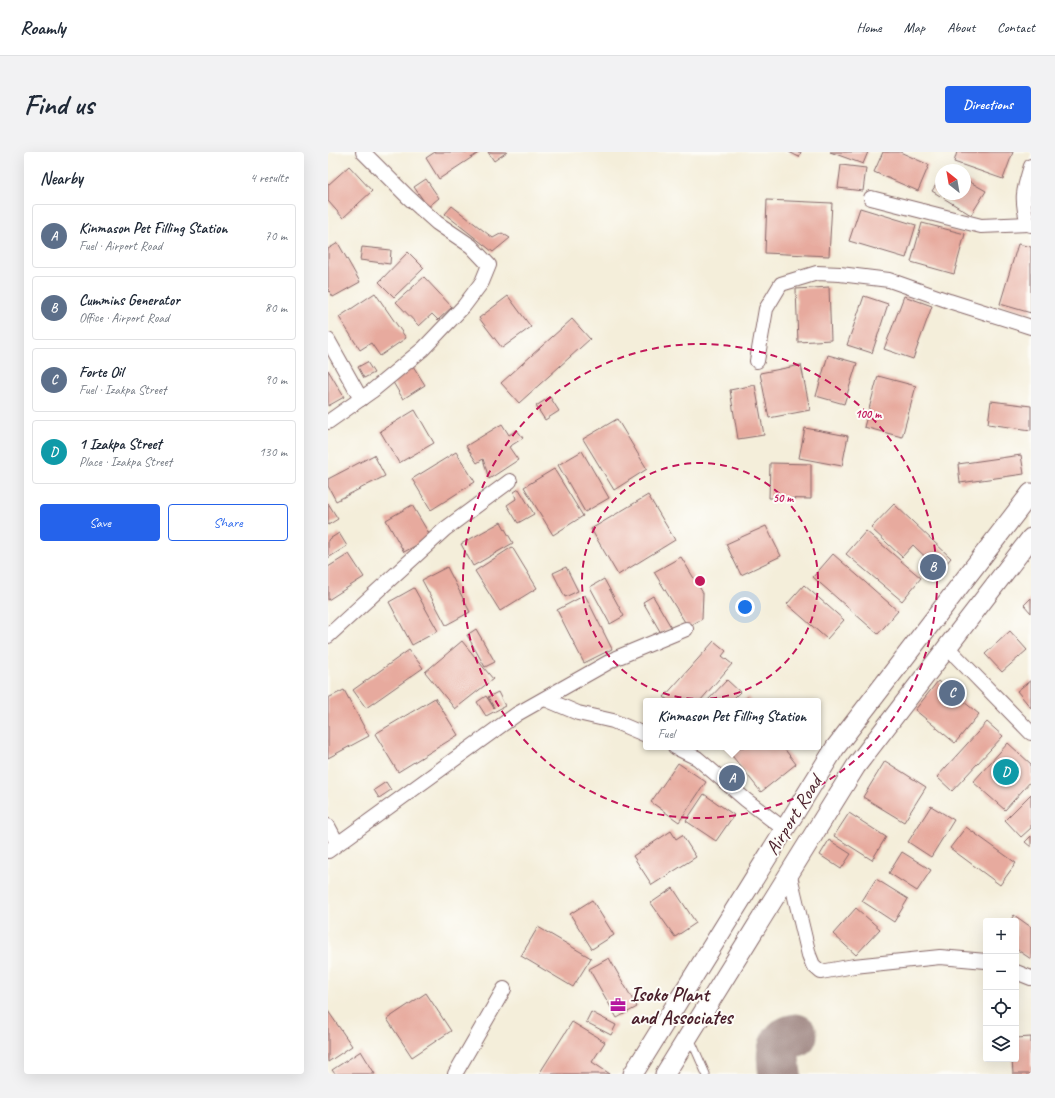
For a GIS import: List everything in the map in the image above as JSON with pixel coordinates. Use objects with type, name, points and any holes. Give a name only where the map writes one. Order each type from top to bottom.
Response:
[{"type":"main road","name":"Airport Road","points":[[633,1074],[835,748],[1031,493]]},
{"type":"main road","name":"Airport Road","points":[[665,1074],[688,1034],[856,766],[1031,538]]},
{"type":"street","points":[[328,422],[372,391],[423,349],[464,306],[482,282],[488,265],[471,246],[437,223],[408,197],[363,152]]},
{"type":"street","points":[[871,198],[981,226],[1030,225],[1023,206],[1024,191],[1031,166]]},
{"type":"street","points":[[757,361],[766,309],[781,284],[816,273],[840,274],[890,280],[949,301],[1031,327]]},
{"type":"street","points":[[328,340],[361,399]]},
{"type":"street","points":[[328,636],[445,529],[510,481]]},
{"type":"street","points":[[328,826],[333,847],[517,714],[616,658],[686,629]]},
{"type":"street","points":[[947,647],[1031,733]]},
{"type":"street","points":[[545,698],[578,713],[613,721],[643,734]]},
{"type":"street","points":[[682,750],[697,758],[746,800],[784,829]]},
{"type":"street","points":[[789,872],[809,955],[813,965],[821,972],[854,966],[940,957],[983,961]]},
{"type":"street","points":[[1019,973],[1031,978]]},
{"type":"street","points":[[455,1074],[504,989]]},
{"type":"lane","points":[[688,1034],[706,1074]]},
{"type":"building","points":[[435,152],[480,152],[439,179],[426,158]]},
{"type":"building","points":[[488,152],[507,152],[494,161]]},
{"type":"building","points":[[789,152],[801,152],[799,157]]},
{"type":"building","points":[[830,152],[868,152],[863,164]]},
{"type":"building","points":[[883,152],[900,152],[929,165],[918,191],[874,172]]},
{"type":"building","points":[[957,152],[1013,152],[1003,179],[971,168],[971,164],[960,164],[954,162]]},
{"type":"building","points":[[841,165],[866,168],[863,191],[838,188]]},
{"type":"building","points":[[349,166],[372,191],[343,218],[328,201],[328,185]]},
{"type":"building","points":[[426,179],[439,198],[428,207],[414,187]]},
{"type":"building","points":[[971,182],[986,191],[971,215],[947,200],[971,200]]},
{"type":"building","points":[[767,200],[832,203],[829,256],[765,253]]},
{"type":"building","points":[[452,206],[493,238],[502,233],[510,238],[493,252],[445,214]]},
{"type":"building","points":[[860,208],[916,225],[906,258],[849,241]]},
{"type":"building","points":[[922,223],[965,234],[954,274],[911,262]]},
{"type":"building","points":[[338,243],[360,282],[333,297],[328,289],[328,249]]},
{"type":"building","points":[[1018,244],[1031,247],[1031,313],[1000,304]]},
{"type":"building","points":[[362,247],[391,250],[390,264],[360,260]]},
{"type":"building","points":[[408,252],[424,268],[394,297],[379,282]]},
{"type":"building","points":[[424,277],[452,307],[438,320],[432,314],[419,326],[396,302]]},
{"type":"building","points":[[829,287],[831,340],[798,342],[796,289]]},
{"type":"building","points":[[375,293],[406,338],[380,356],[371,343],[360,350],[339,317]]},
{"type":"building","points":[[508,296],[531,327],[502,348],[479,318]]},
{"type":"building","points":[[864,296],[888,304],[872,353],[847,345]]},
{"type":"building","points":[[904,296],[932,306],[913,359],[884,349]]},
{"type":"building","points":[[572,319],[590,339],[519,403],[501,383]]},
{"type":"building","points":[[828,355],[857,363],[844,404],[816,396]]},
{"type":"building","points":[[367,362],[374,373],[364,378],[358,367]]},
{"type":"building","points":[[801,365],[810,410],[769,418],[760,373]]},
{"type":"building","points":[[413,366],[425,385],[403,399],[391,379]]},
{"type":"building","points":[[328,370],[344,397],[328,406]]},
{"type":"building","points":[[878,376],[916,386],[902,437],[864,427]]},
{"type":"building","points":[[755,385],[764,435],[738,439],[730,390]]},
{"type":"building","points":[[550,397],[559,411],[545,420],[536,406]]},
{"type":"building","points":[[991,401],[1031,406],[1031,430],[988,424]]},
{"type":"building","points":[[415,410],[434,443],[399,463],[380,431]]},
{"type":"building","points":[[617,419],[647,469],[614,490],[583,439]]},
{"type":"building","points":[[502,424],[509,435],[517,430],[523,438],[509,447],[518,460],[489,479],[483,459],[477,463],[466,446]]},
{"type":"building","points":[[805,428],[848,436],[842,466],[799,458]]},
{"type":"building","points":[[582,451],[609,498],[585,512],[558,465]]},
{"type":"building","points":[[456,452],[475,482],[431,510],[412,479]]},
{"type":"building","points":[[374,455],[385,476],[336,501],[328,486],[328,479]]},
{"type":"building","points":[[1021,455],[1024,474],[960,483],[958,464]]},
{"type":"building","points":[[770,463],[811,464],[811,499],[769,498]]},
{"type":"building","points":[[554,469],[583,516],[553,535],[524,487]]},
{"type":"building","points":[[519,489],[534,514],[518,523],[507,505],[516,499],[514,492]]},
{"type":"building","points":[[648,495],[675,540],[618,575],[591,529]]},
{"type":"building","points":[[328,503],[338,519],[328,525]]},
{"type":"building","points":[[894,504],[951,558],[940,571],[913,545],[902,557],[871,528]]},
{"type":"building","points":[[412,505],[431,537],[404,552],[386,520]]},
{"type":"building","points":[[501,522],[513,543],[473,566],[461,544]]},
{"type":"building","points":[[766,526],[781,556],[741,575],[726,544]]},
{"type":"building","points":[[866,531],[921,578],[902,601],[846,554]]},
{"type":"building","points":[[339,533],[347,546],[328,558],[328,540]]},
{"type":"building","points":[[512,547],[537,588],[500,611],[475,571]]},
{"type":"building","points":[[349,554],[364,577],[328,600],[328,567]]},
{"type":"building","points":[[833,554],[898,611],[878,634],[813,577]]},
{"type":"building","points":[[681,557],[703,593],[702,619],[688,627],[654,572]]},
{"type":"building","points":[[447,567],[470,612],[446,625],[422,580]]},
{"type":"building","points":[[566,567],[578,591],[565,597],[553,573]]},
{"type":"building","points":[[604,579],[624,616],[610,624],[590,587]]},
{"type":"building","points":[[804,585],[844,620],[827,639],[787,604]]},
{"type":"building","points":[[414,588],[438,631],[412,645],[389,602]]},
{"type":"building","points":[[585,595],[612,649],[584,663],[557,610]]},
{"type":"building","points":[[653,596],[671,627],[661,633],[643,602]]},
{"type":"building","points":[[1031,598],[1031,613],[1024,605]]},
{"type":"building","points":[[476,629],[495,662],[485,667],[467,635]]},
{"type":"building","points":[[1010,631],[1027,650],[1002,672],[985,654]]},
{"type":"building","points":[[462,641],[493,679],[455,709],[425,672]]},
{"type":"building","points":[[714,641],[726,651],[722,656],[732,664],[703,698],[664,697]]},
{"type":"building","points":[[409,650],[423,668],[366,708],[353,690]]},
{"type":"building","points":[[727,680],[740,692],[734,698],[710,698]]},
{"type":"building","points":[[1031,680],[1031,708],[1017,691]]},
{"type":"building","points":[[938,681],[979,714],[955,743],[915,710]]},
{"type":"building","points":[[344,690],[369,736],[328,758],[328,698]]},
{"type":"building","points":[[498,692],[505,706],[486,716],[477,702],[486,696],[494,708],[488,697]]},
{"type":"building","points":[[435,698],[458,735],[398,772],[375,734]]},
{"type":"building","points":[[987,722],[1003,736],[952,791],[937,777]]},
{"type":"building","points":[[1008,743],[1031,764],[1031,781],[1005,810],[973,782]]},
{"type":"building","points":[[727,750],[785,750],[796,764],[761,792]]},
{"type":"building","points":[[885,761],[926,787],[904,822],[863,797]]},
{"type":"building","points":[[678,763],[706,782],[679,822],[651,802]]},
{"type":"building","points":[[386,782],[391,790],[379,798],[374,790]]},
{"type":"building","points":[[704,794],[734,815],[716,841],[686,821]]},
{"type":"building","points":[[1031,794],[1031,828],[1021,837],[1005,820]]},
{"type":"building","points":[[931,806],[954,820],[931,857],[908,842]]},
{"type":"building","points":[[849,813],[886,837],[872,860],[834,836]]},
{"type":"building","points":[[966,827],[1016,863],[1000,885],[950,848]]},
{"type":"building","points":[[671,831],[676,839],[682,835],[696,857],[652,885],[633,856]]},
{"type":"building","points":[[1031,836],[1031,847],[1025,842]]},
{"type":"building","points":[[829,840],[851,854],[841,869],[820,855]]},
{"type":"building","points":[[902,852],[931,870],[917,891],[889,873]]},
{"type":"building","points":[[876,879],[908,899],[894,922],[862,901]]},
{"type":"building","points":[[673,888],[696,923],[675,937],[651,903]]},
{"type":"building","points":[[592,900],[614,935],[592,949],[570,914]]},
{"type":"building","points":[[856,908],[880,929],[856,955],[833,934]]},
{"type":"building","points":[[1019,919],[1031,927],[1031,959],[1019,951]]},
{"type":"building","points":[[538,927],[591,958],[573,987],[521,956]]},
{"type":"building","points":[[609,958],[637,1007],[617,1018],[589,969]]},
{"type":"building","points":[[426,993],[451,1031],[412,1057],[387,1019]]},
{"type":"building","points":[[328,1011],[352,1046],[328,1062]]},
{"type":"building","points":[[591,1012],[616,1025],[611,1035],[586,1022]]},
{"type":"building","points":[[572,1022],[605,1042],[592,1062],[610,1074],[539,1074]]},
{"type":"building","points":[[1031,1037],[1031,1074],[1013,1074],[1012,1062],[1019,1062],[1019,1038]]},
{"type":"building","points":[[361,1051],[375,1074],[335,1074],[332,1070]]},
{"type":"taxiway","points":[[780,1074],[778,1055],[781,1044],[784,1040],[796,1035]]},
{"type":"place","name":"Cummins Generator","points":[[933,567]]},
{"type":"place","name":"Forte Oil","points":[[952,693]]},
{"type":"place","name":"1 Izakpa Street","points":[[1006,772]]},
{"type":"place","name":"Kinmason Pet Filling Station","points":[[732,778]]},
{"type":"place","name":"Isoko Plant and Associates","points":[[618,1005]]}]
